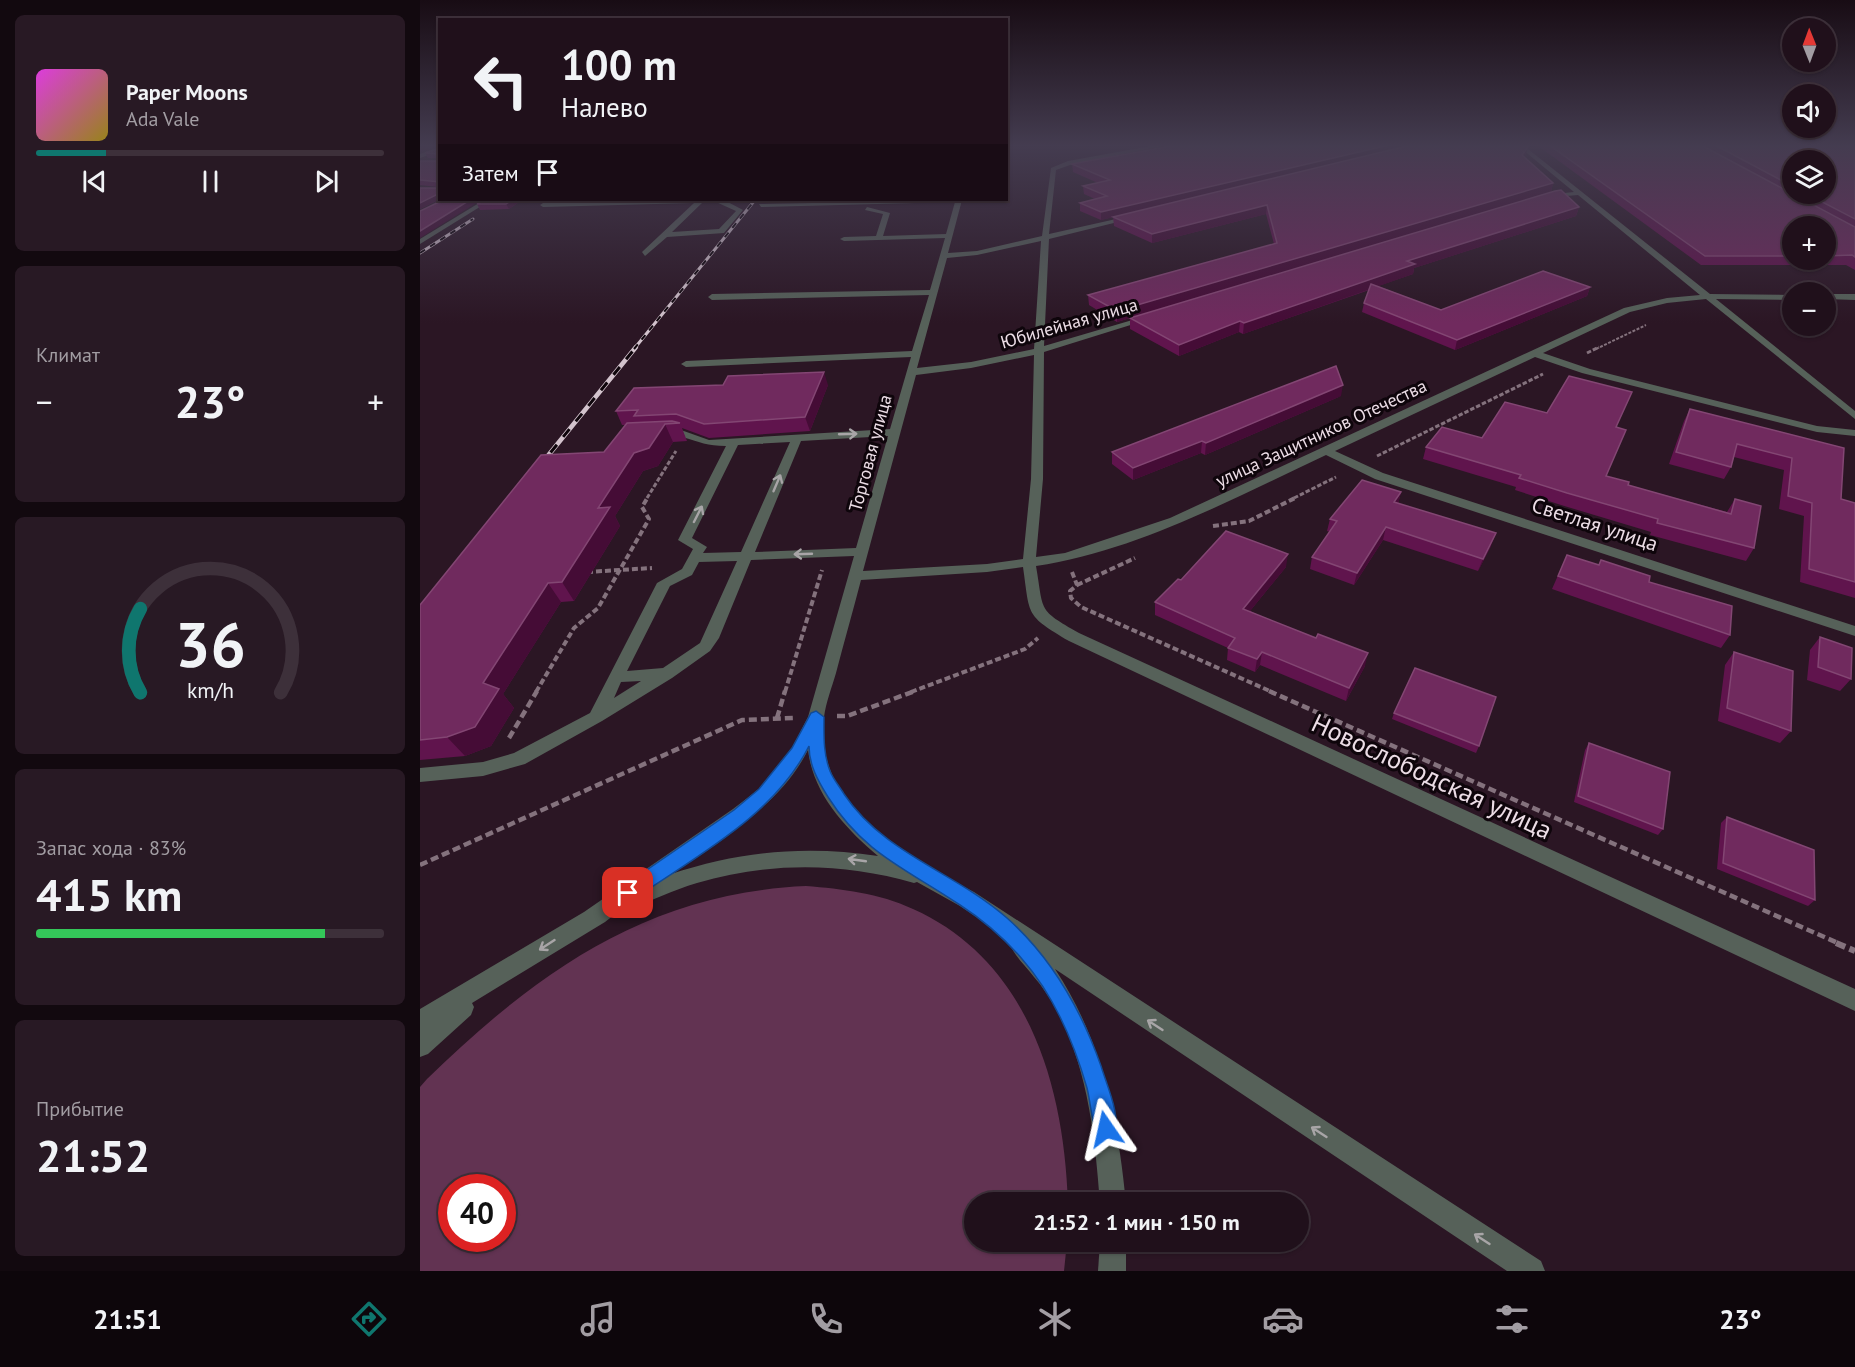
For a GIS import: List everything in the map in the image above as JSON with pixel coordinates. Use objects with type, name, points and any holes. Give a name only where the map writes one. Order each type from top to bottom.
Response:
[{"type":"street","points":[[420,242],[481,204]]},
{"type":"street","points":[[543,206],[609,204]]},
{"type":"street","points":[[645,254],[697,204]]},
{"type":"street","points":[[665,234],[710,234],[724,229],[740,208],[731,204]]},
{"type":"street","points":[[761,205],[780,204]]},
{"type":"street","name":"Торговая улица","points":[[816,717],[958,204]]},
{"type":"street","name":"Новослободская улица","points":[[1049,204],[1039,351],[1037,479],[1029,563],[1036,609],[1043,619],[1855,1000]]},
{"type":"street","points":[[1594,204],[1855,416]]},
{"type":"street","points":[[832,209],[873,209],[887,213],[879,238]]},
{"type":"street","points":[[943,256],[977,253],[1137,216]]},
{"type":"street","points":[[844,239],[948,236]]},
{"type":"street","points":[[712,297],[932,292]]},
{"type":"street","name":"улица Защитников Отечества","points":[[855,576],[1029,563],[1100,548],[1175,521],[1638,306],[1709,297],[1782,297]]},
{"type":"street","points":[[1836,297],[1855,297]]},
{"type":"street","name":"Юбилейная улица","points":[[910,372],[958,367],[1039,351],[1164,313]]},
{"type":"street","points":[[687,364],[915,354]]},
{"type":"street","points":[[1533,354],[1563,364],[1817,429],[1855,433]]},
{"type":"street","points":[[645,434],[681,433],[708,443],[796,440],[825,435],[894,432]]},
{"type":"street","points":[[420,775],[483,769],[519,759],[596,717],[705,647],[711,638],[796,440]]},
{"type":"street","points":[[596,717],[664,583],[687,572],[700,547],[685,540],[734,442]]},
{"type":"street","name":"Светлая улица","points":[[1324,450],[1379,476],[1855,631]]},
{"type":"street","points":[[694,558],[862,552]]},
{"type":"street","points":[[616,677],[666,674]]},
{"type":"street","points":[[816,717],[817,751],[823,775],[833,794],[849,815],[885,849],[933,881],[967,899],[999,923],[1531,1271]]},
{"type":"street","points":[[420,1022],[505,973],[591,919],[740,815],[765,794],[798,753],[816,717]]},
{"type":"street","points":[[591,919],[638,896],[685,878],[730,866],[774,859],[816,856],[857,860],[896,868],[933,881]]},
{"type":"street","points":[[999,923],[1030,954],[1057,992],[1080,1037],[1098,1089],[1110,1149],[1112,1192]]},
{"type":"street","points":[[420,1046],[453,1015],[505,973]]},
{"type":"street","points":[[1112,1271],[1113,1252]]},
{"type":"path","points":[[1208,527],[1249,521],[1356,466],[1648,324]]},
{"type":"path","points":[[509,738],[574,628],[598,608],[649,519],[642,507],[678,448]]},
{"type":"path","points":[[1077,585],[1138,557]]},
{"type":"path","points":[[420,865],[742,720],[847,716],[1025,649],[1081,607],[1855,951]]},
{"type":"shaded area","points":[[806,886],[874,895],[913,909],[953,932],[986,960],[1012,994],[1032,1032],[1048,1072],[1058,1115],[1067,1192],[964,1192],[964,1252],[1066,1252],[1064,1271],[420,1271],[420,1087],[468,1040],[553,973],[598,945],[645,922],[695,904],[749,892]]},
{"type":"building","points":[[434,204],[463,204],[420,231],[420,211]]},
{"type":"building","points":[[1083,204],[1134,204],[1101,212]]},
{"type":"building","points":[[1166,204],[1480,204],[1117,311],[1088,295],[1277,243],[1267,205],[1152,234],[1113,217]]},
{"type":"building","points":[[1510,204],[1576,204],[1579,207],[1407,261],[1415,264],[1244,323],[1240,321],[1179,345],[1130,318]]},
{"type":"building","points":[[1632,204],[1812,204],[1834,216],[1782,216],[1782,256],[1705,256]]},
{"type":"building","points":[[1827,204],[1855,204],[1855,219]]},
{"type":"building","points":[[1836,217],[1855,227],[1855,257],[1836,256]]},
{"type":"building","points":[[1543,271],[1590,287],[1457,340],[1364,303],[1371,284],[1441,310]]},
{"type":"building","points":[[1336,366],[1343,385],[1206,443],[1202,441],[1133,468],[1112,452]]},
{"type":"building","points":[[824,372],[805,417],[704,424],[676,414],[634,416],[638,410],[616,411],[634,388],[723,385],[728,376]]},
{"type":"building","points":[[1569,376],[1632,392],[1616,427],[1626,430],[1606,476],[1629,482],[1628,485],[1731,514],[1735,499],[1761,506],[1754,548],[1657,523],[1658,519],[1567,493],[1519,478],[1521,475],[1426,447],[1442,427],[1482,438],[1505,402],[1547,413]]},
{"type":"building","points":[[1690,409],[1844,448],[1841,499],[1855,503],[1855,582],[1809,569],[1812,503],[1788,496],[1792,458],[1737,444],[1731,467],[1676,452]]},
{"type":"building","points":[[672,421],[680,423],[665,424],[649,448],[634,453],[598,508],[610,507],[562,582],[548,583],[483,683],[499,689],[475,727],[447,737],[420,740],[420,605],[541,455],[604,452],[627,423]]},
{"type":"building","points":[[1362,480],[1401,492],[1394,502],[1496,533],[1483,559],[1386,527],[1357,573],[1312,557],[1337,521],[1330,519]]},
{"type":"building","points":[[1226,531],[1288,554],[1243,609],[1316,638],[1318,634],[1368,653],[1349,688],[1262,652],[1257,659],[1228,648],[1235,638],[1155,602],[1178,579],[1181,580]]},
{"type":"building","points":[[1567,555],[1599,565],[1601,560],[1650,576],[1649,582],[1732,606],[1730,635],[1558,576]]},
{"type":"building","points":[[1820,637],[1852,648],[1851,679],[1818,667]]},
{"type":"building","points":[[1734,652],[1793,671],[1791,731],[1727,708]]},
{"type":"building","points":[[1415,668],[1496,697],[1479,746],[1394,713]]},
{"type":"building","points":[[1589,743],[1670,772],[1663,829],[1578,796]]},
{"type":"building","points":[[1727,817],[1814,850],[1815,900],[1723,863]]},
{"type":"railway","points":[[634,349],[751,204]]},
{"type":"railway","points":[[420,253],[473,219]]},
{"type":"railway","points":[[538,468],[636,347]]},
{"type":"route","points":[[628,893],[740,815],[765,794],[798,753],[816,717],[817,751],[823,775],[833,794],[849,815],[885,849],[933,881],[967,899],[999,923],[1030,954],[1057,992],[1080,1037],[1098,1089],[1106,1129]]}]
